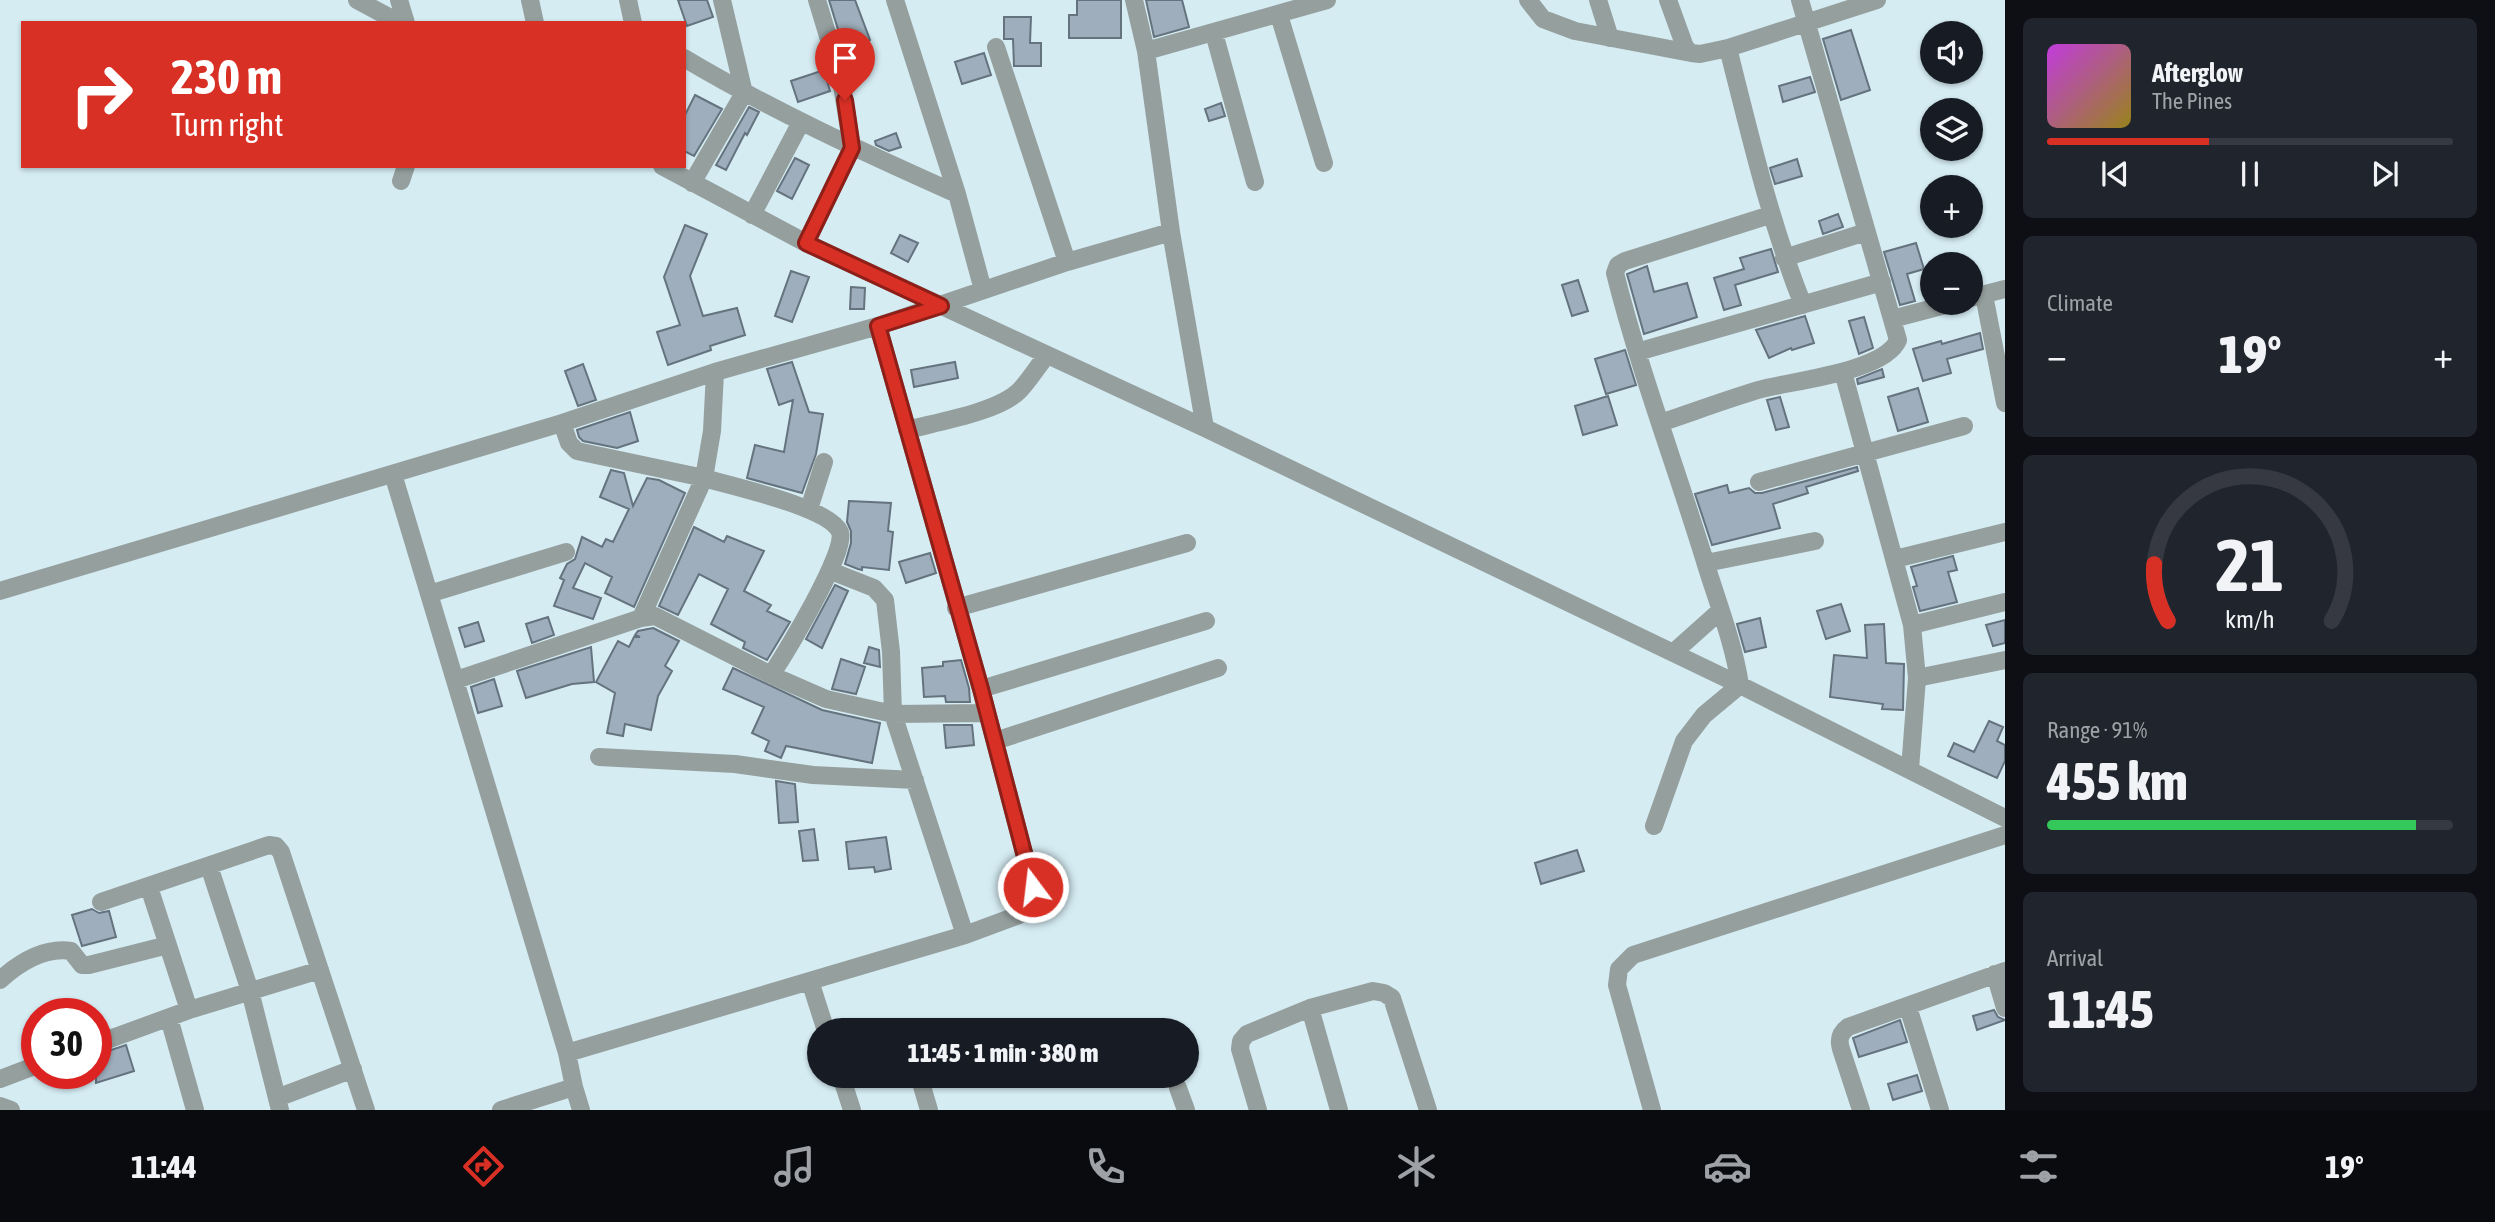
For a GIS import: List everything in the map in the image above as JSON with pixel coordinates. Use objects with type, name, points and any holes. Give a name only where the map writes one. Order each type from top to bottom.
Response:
[{"type":"street","points":[[358,0],[396,21]]},
{"type":"street","points":[[399,0],[405,21]]},
{"type":"street","points":[[530,0],[535,21]]},
{"type":"street","points":[[628,0],[633,21]]},
{"type":"street","points":[[692,183],[744,93],[722,0]]},
{"type":"street","points":[[806,243],[852,148],[841,79],[817,0]]},
{"type":"street","points":[[895,0],[957,194],[984,290]]},
{"type":"street","points":[[1134,0],[1146,51],[1171,232],[1205,428]]},
{"type":"street","points":[[1146,51],[1214,33],[1286,9],[1327,0]]},
{"type":"street","points":[[1528,0],[1544,19],[1575,31],[1700,54],[1728,48],[1877,0]]},
{"type":"street","points":[[1598,0],[1610,38]]},
{"type":"street","points":[[1668,0],[1678,33],[1691,53]]},
{"type":"street","points":[[1660,423],[1761,389],[1807,382],[1843,372],[1890,352],[1898,340],[1800,0]]},
{"type":"street","points":[[1286,9],[1324,163]]},
{"type":"street","points":[[1214,33],[1255,183]]},
{"type":"street","points":[[996,47],[1067,262]]},
{"type":"street","points":[[1728,48],[1770,215],[1803,305]]},
{"type":"street","points":[[686,64],[852,148],[957,194]]},
{"type":"street","points":[[752,215],[801,122]]},
{"type":"street","points":[[666,168],[806,243],[1205,428],[1740,685],[2005,818]]},
{"type":"street","points":[[1740,685],[1706,563],[1637,352],[1615,273],[1618,265],[1770,215]]},
{"type":"street","points":[[0,591],[562,424],[715,372],[878,326],[1067,262],[1171,232]]},
{"type":"street","points":[[1784,258],[1866,232]]},
{"type":"street","points":[[1637,352],[1882,282]]},
{"type":"street","points":[[1983,294],[2005,289]]},
{"type":"street","points":[[1892,319],[1920,312]]},
{"type":"street","points":[[1982,315],[2005,403]]},
{"type":"street","points":[[567,1053],[965,935],[1020,915],[1032,903],[1033,887],[988,713],[878,326]]},
{"type":"street","points":[[907,430],[991,408],[1008,400],[1019,391],[1047,355]]},
{"type":"street","points":[[641,618],[704,478],[712,431],[715,372]]},
{"type":"street","points":[[1843,372],[1912,625],[1917,678],[1910,769]]},
{"type":"street","points":[[562,424],[569,443],[577,451],[704,478],[809,509],[840,531],[840,545],[831,571],[771,675]]},
{"type":"street","points":[[1759,482],[1964,426]]},
{"type":"street","points":[[809,509],[824,462]]},
{"type":"street","points":[[393,474],[567,1053],[581,1110]]},
{"type":"street","points":[[1895,559],[2005,532]]},
{"type":"street","points":[[1706,563],[1815,541]]},
{"type":"street","points":[[957,608],[1187,543]]},
{"type":"street","points":[[429,594],[566,552]]},
{"type":"street","points":[[831,571],[874,588],[885,600],[891,652],[893,714],[965,935]]},
{"type":"street","points":[[1912,625],[2005,602]]},
{"type":"street","points":[[1673,653],[1720,611]]},
{"type":"street","points":[[456,680],[649,616],[662,618],[771,675],[826,699],[893,714],[988,713]]},
{"type":"street","points":[[981,689],[1206,621]]},
{"type":"street","points":[[1917,678],[2005,660]]},
{"type":"street","points":[[995,741],[1217,668]]},
{"type":"street","points":[[1654,826],[1684,741],[1704,715],[1740,685]]},
{"type":"street","points":[[598,757],[735,764],[813,775],[915,780]]},
{"type":"street","points":[[1652,1110],[1617,985],[1619,969],[1633,955],[2005,835]]},
{"type":"street","points":[[101,902],[269,845],[276,846],[281,852],[366,1110]]},
{"type":"street","points":[[209,866],[250,991],[279,1104],[353,1069]]},
{"type":"street","points":[[149,887],[189,1010]]},
{"type":"street","points":[[0,980],[18,966],[57,950],[71,951],[82,965],[89,965],[168,945]]},
{"type":"street","points":[[112,1038],[189,1010],[320,970]]},
{"type":"street","points":[[1861,1110],[1839,1041],[1841,1032],[1848,1027],[2000,973],[2005,1008]]},
{"type":"street","points":[[810,981],[822,1018]]},
{"type":"street","points":[[1258,1110],[1243,1065],[1241,1041],[1247,1034],[1310,1008],[1373,991],[1392,998],[1428,1110]]},
{"type":"street","points":[[1909,1007],[1940,1110]]},
{"type":"street","points":[[1310,1008],[1339,1110]]},
{"type":"street","points":[[169,1018],[195,1110]]},
{"type":"street","points":[[0,1079],[21,1071]]},
{"type":"street","points":[[502,1110],[574,1087]]},
{"type":"street","points":[[845,1088],[852,1110]]},
{"type":"street","points":[[923,1088],[929,1110]]},
{"type":"street","points":[[1178,1088],[1186,1110]]},
{"type":"street","points":[[0,1106],[11,1110]]},
{"type":"building","points":[[678,0],[707,0],[713,17],[687,26]]},
{"type":"building","points":[[829,0],[855,0],[870,40],[844,49]]},
{"type":"building","points":[[1077,0],[1121,0],[1121,38],[1069,38],[1069,15],[1077,15]]},
{"type":"building","points":[[1146,0],[1182,0],[1189,27],[1154,37]]},
{"type":"building","points":[[1004,17],[1031,17],[1030,43],[1041,43],[1041,66],[1014,66],[1013,39],[1004,39]]},
{"type":"building","points":[[1851,30],[1870,90],[1841,100],[1823,39]]},
{"type":"building","points":[[984,53],[991,75],[962,84],[955,62]]},
{"type":"building","points":[[824,70],[830,91],[798,102],[791,81]]},
{"type":"building","points":[[1810,77],[1815,92],[1783,102],[1779,86]]},
{"type":"building","points":[[695,95],[722,109],[694,156],[686,152],[686,113]]},
{"type":"building","points":[[1221,103],[1225,116],[1209,121],[1205,109]]},
{"type":"building","points":[[749,107],[759,112],[726,170],[716,165]]},
{"type":"building","points":[[896,133],[901,147],[889,151],[876,145],[875,141]]},
{"type":"building","points":[[795,158],[809,165],[792,199],[777,191]]},
{"type":"building","points":[[1797,159],[1802,176],[1775,184],[1770,168]]},
{"type":"building","points":[[1838,214],[1843,227],[1823,234],[1819,221]]},
{"type":"building","points":[[685,225],[707,234],[690,276],[703,316],[737,308],[745,335],[710,346],[711,350],[668,365],[657,332],[680,325],[664,277]]},
{"type":"building","points":[[900,235],[918,243],[908,262],[891,253]]},
{"type":"building","points":[[1916,243],[1920,270],[1907,274],[1915,301],[1900,305],[1884,252]]},
{"type":"building","points":[[1771,249],[1778,272],[1735,285],[1741,305],[1724,310],[1714,278],[1744,269],[1740,258]]},
{"type":"building","points":[[1647,266],[1654,292],[1687,283],[1697,317],[1644,334],[1627,274]]},
{"type":"building","points":[[791,271],[809,277],[792,322],[775,316]]},
{"type":"building","points":[[1578,280],[1588,311],[1572,316],[1562,285]]},
{"type":"building","points":[[851,287],[865,288],[864,309],[850,309]]},
{"type":"building","points":[[1805,316],[1814,343],[1792,350],[1791,348],[1769,358],[1756,330]]},
{"type":"building","points":[[1864,317],[1873,348],[1859,354],[1849,321]]},
{"type":"building","points":[[1980,333],[1983,349],[1947,359],[1951,373],[1923,381],[1913,349]]},
{"type":"building","points":[[1625,350],[1636,385],[1606,394],[1595,359]]},
{"type":"building","points":[[792,362],[809,412],[823,414],[816,454],[802,493],[747,478],[755,445],[784,452],[793,400],[779,405],[767,369]]},
{"type":"building","points":[[955,362],[958,378],[914,387],[911,370]]},
{"type":"building","points":[[583,364],[596,400],[578,406],[565,371]]},
{"type":"building","points":[[1882,369],[1884,377],[1858,384],[1857,379]]},
{"type":"building","points":[[1918,388],[1928,422],[1898,431],[1888,397]]},
{"type":"building","points":[[1608,396],[1617,425],[1583,435],[1575,406]]},
{"type":"building","points":[[1780,397],[1789,427],[1776,430],[1767,400]]},
{"type":"building","points":[[630,412],[638,441],[617,448],[583,441],[579,437],[577,430]]},
{"type":"building","points":[[1857,467],[1858,471],[1806,487],[1808,493],[1773,504],[1780,528],[1712,545],[1695,494],[1727,485],[1729,493],[1749,488],[1755,493],[1762,493]]},
{"type":"building","points":[[611,470],[624,473],[633,506],[647,478],[659,480],[685,493],[634,607],[605,593],[612,577],[585,563],[573,588],[601,598],[593,619],[554,606],[564,580],[560,578],[567,564],[575,559],[582,537],[602,547],[606,539],[613,542],[629,509],[600,497]]},
{"type":"building","points":[[849,501],[891,503],[888,531],[893,532],[889,570],[862,567],[862,570],[845,564],[851,543],[851,531],[847,522]]},
{"type":"building","points":[[694,527],[724,542],[727,536],[764,551],[744,591],[771,605],[767,611],[790,622],[767,660],[743,648],[745,642],[711,624],[728,589],[699,574],[678,615],[659,606]]},
{"type":"building","points":[[930,553],[936,573],[906,583],[899,562]]},
{"type":"building","points":[[1953,556],[1957,570],[1948,572],[1957,602],[1920,611],[1911,567]]},
{"type":"building","points":[[835,585],[848,591],[822,648],[806,639]]},
{"type":"building","points":[[1841,604],[1850,631],[1826,639],[1817,611]]},
{"type":"building","points":[[548,617],[554,635],[532,643],[526,624]]},
{"type":"building","points":[[1760,618],[1766,647],[1745,652],[1737,624]]},
{"type":"building","points":[[2005,620],[2005,643],[1993,646],[1986,625]]},
{"type":"building","points":[[478,622],[484,641],[465,647],[459,628]]},
{"type":"building","points":[[1884,624],[1886,663],[1904,664],[1903,710],[1882,709],[1883,704],[1830,697],[1834,655],[1867,658],[1865,625]]},
{"type":"building","points":[[653,628],[679,641],[665,666],[672,671],[658,696],[651,730],[625,724],[623,736],[607,733],[615,693],[596,682],[618,641],[629,647],[634,637],[640,637],[635,635],[638,631]]},
{"type":"building","points":[[591,647],[594,682],[572,684],[526,698],[517,671]]},
{"type":"building","points":[[869,647],[879,650],[880,667],[864,663]]},
{"type":"building","points":[[841,659],[865,667],[856,694],[832,689]]},
{"type":"building","points":[[961,660],[970,702],[946,702],[945,696],[924,697],[922,668],[943,666],[943,662]]},
{"type":"building","points":[[733,668],[822,710],[880,723],[872,763],[786,746],[781,758],[765,751],[769,741],[752,733],[764,707],[723,689]]},
{"type":"building","points":[[494,679],[502,706],[478,713],[471,687]]},
{"type":"building","points":[[1989,721],[2003,727],[1997,741],[2005,745],[2005,761],[1997,778],[1948,756],[1954,743],[1974,752]]},
{"type":"building","points":[[944,725],[972,725],[974,745],[946,748]]},
{"type":"building","points":[[776,781],[795,784],[798,822],[779,823]]},
{"type":"building","points":[[814,829],[818,860],[803,861],[799,831]]},
{"type":"building","points":[[886,837],[891,869],[875,872],[874,867],[849,869],[846,842]]},
{"type":"building","points":[[1577,850],[1584,871],[1541,884],[1535,863]]},
{"type":"building","points":[[92,909],[99,913],[109,911],[116,937],[82,946],[72,915]]},
{"type":"building","points":[[1994,1010],[1998,1017],[2005,1020],[1977,1030],[1973,1016]]},
{"type":"building","points":[[1900,1020],[1907,1042],[1859,1057],[1853,1038]]},
{"type":"building","points":[[126,1045],[134,1071],[112,1078],[112,1050]]},
{"type":"building","points":[[1917,1075],[1922,1091],[1893,1100],[1888,1084]]},
{"type":"route","points":[[845,100],[852,148],[806,243],[941,306],[878,326],[981,689],[1033,887]]}]
